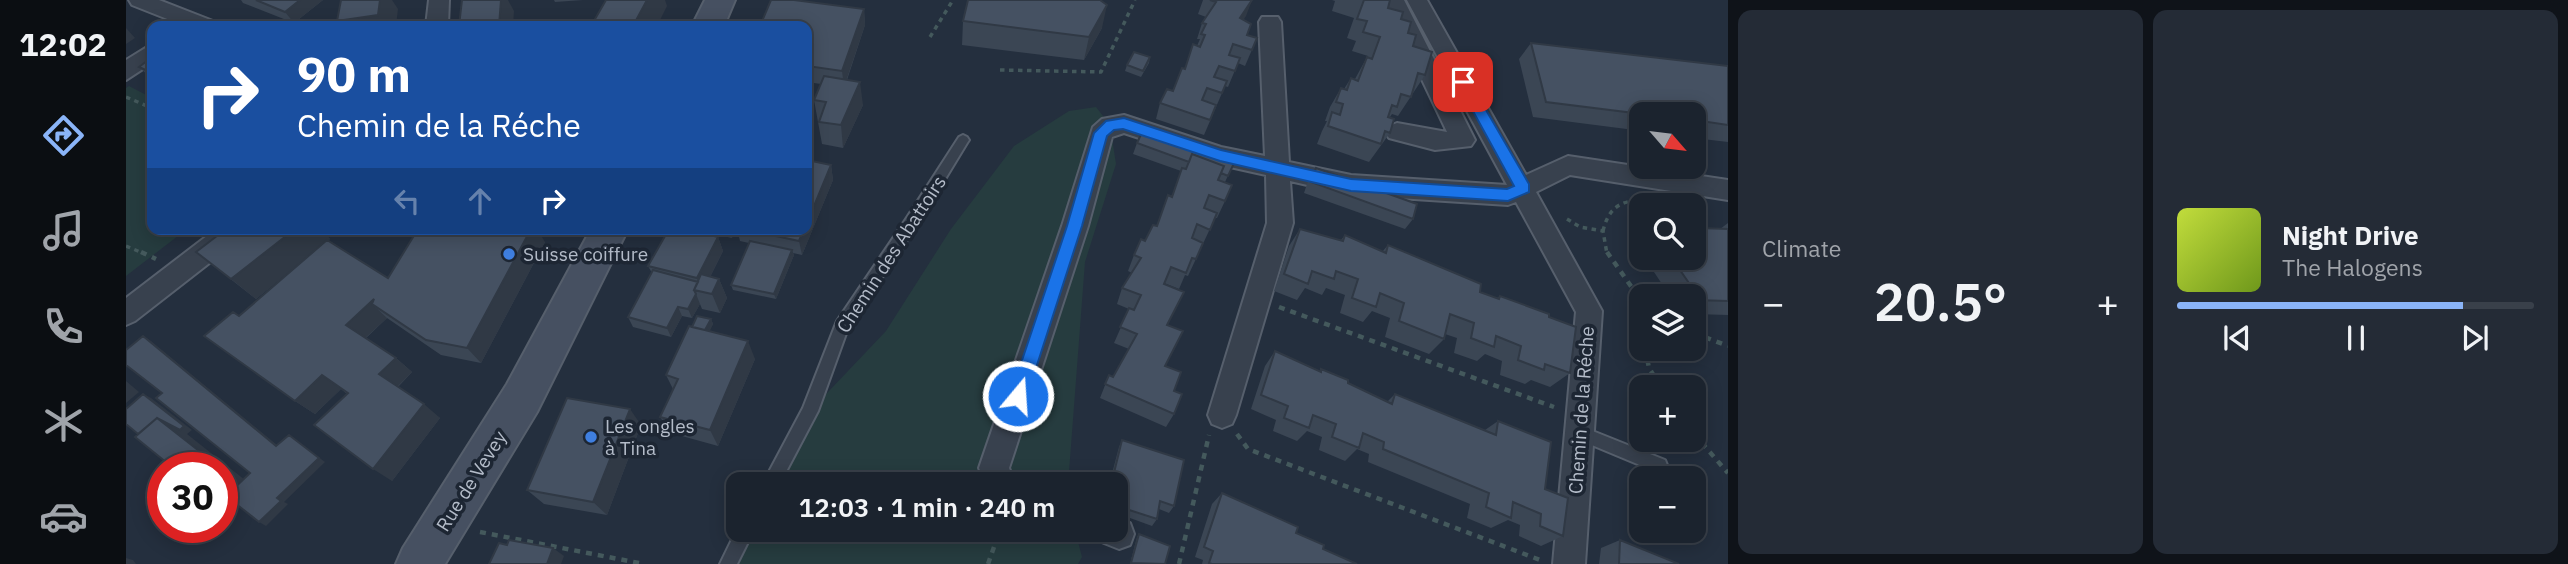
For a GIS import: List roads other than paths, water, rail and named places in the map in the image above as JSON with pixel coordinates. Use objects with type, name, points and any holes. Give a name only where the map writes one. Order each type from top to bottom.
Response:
[{"type":"main road","points":[[710,21],[720,0]]},
{"type":"main road","name":"Rue de Vevey","points":[[458,547],[522,398],[607,235]]},
{"type":"main road","name":"Rue de Vevey","points":[[419,564],[522,398]]},
{"type":"street","points":[[139,0],[188,21]]},
{"type":"street","points":[[437,21],[439,0]]},
{"type":"street","points":[[1394,0],[1463,140],[1435,141],[1396,132]]},
{"type":"street","name":"Chemin de la Réche","points":[[1417,0],[1527,195],[1589,312],[1569,564]]},
{"type":"street","points":[[1222,415],[1280,223],[1270,22]]},
{"type":"street","points":[[126,72],[147,56]]},
{"type":"street","points":[[1455,125],[1487,123]]},
{"type":"street","points":[[996,472],[994,468],[1075,226],[1101,133],[1111,125],[1124,124],[1220,156],[1351,185],[1527,195],[1568,165],[1728,190]]},
{"type":"street","points":[[126,313],[227,235]]},
{"type":"lane","name":"Chemin des Abattoirs","points":[[777,472],[810,411],[842,325],[963,141]]},
{"type":"lane","points":[[1580,425],[1659,465]]},
{"type":"lane","points":[[728,564],[740,542]]},
{"type":"place","name":"Suisse coiffure","points":[[509,254]]},
{"type":"place","name":"Les ongles à Tina","points":[[591,437]]}]
